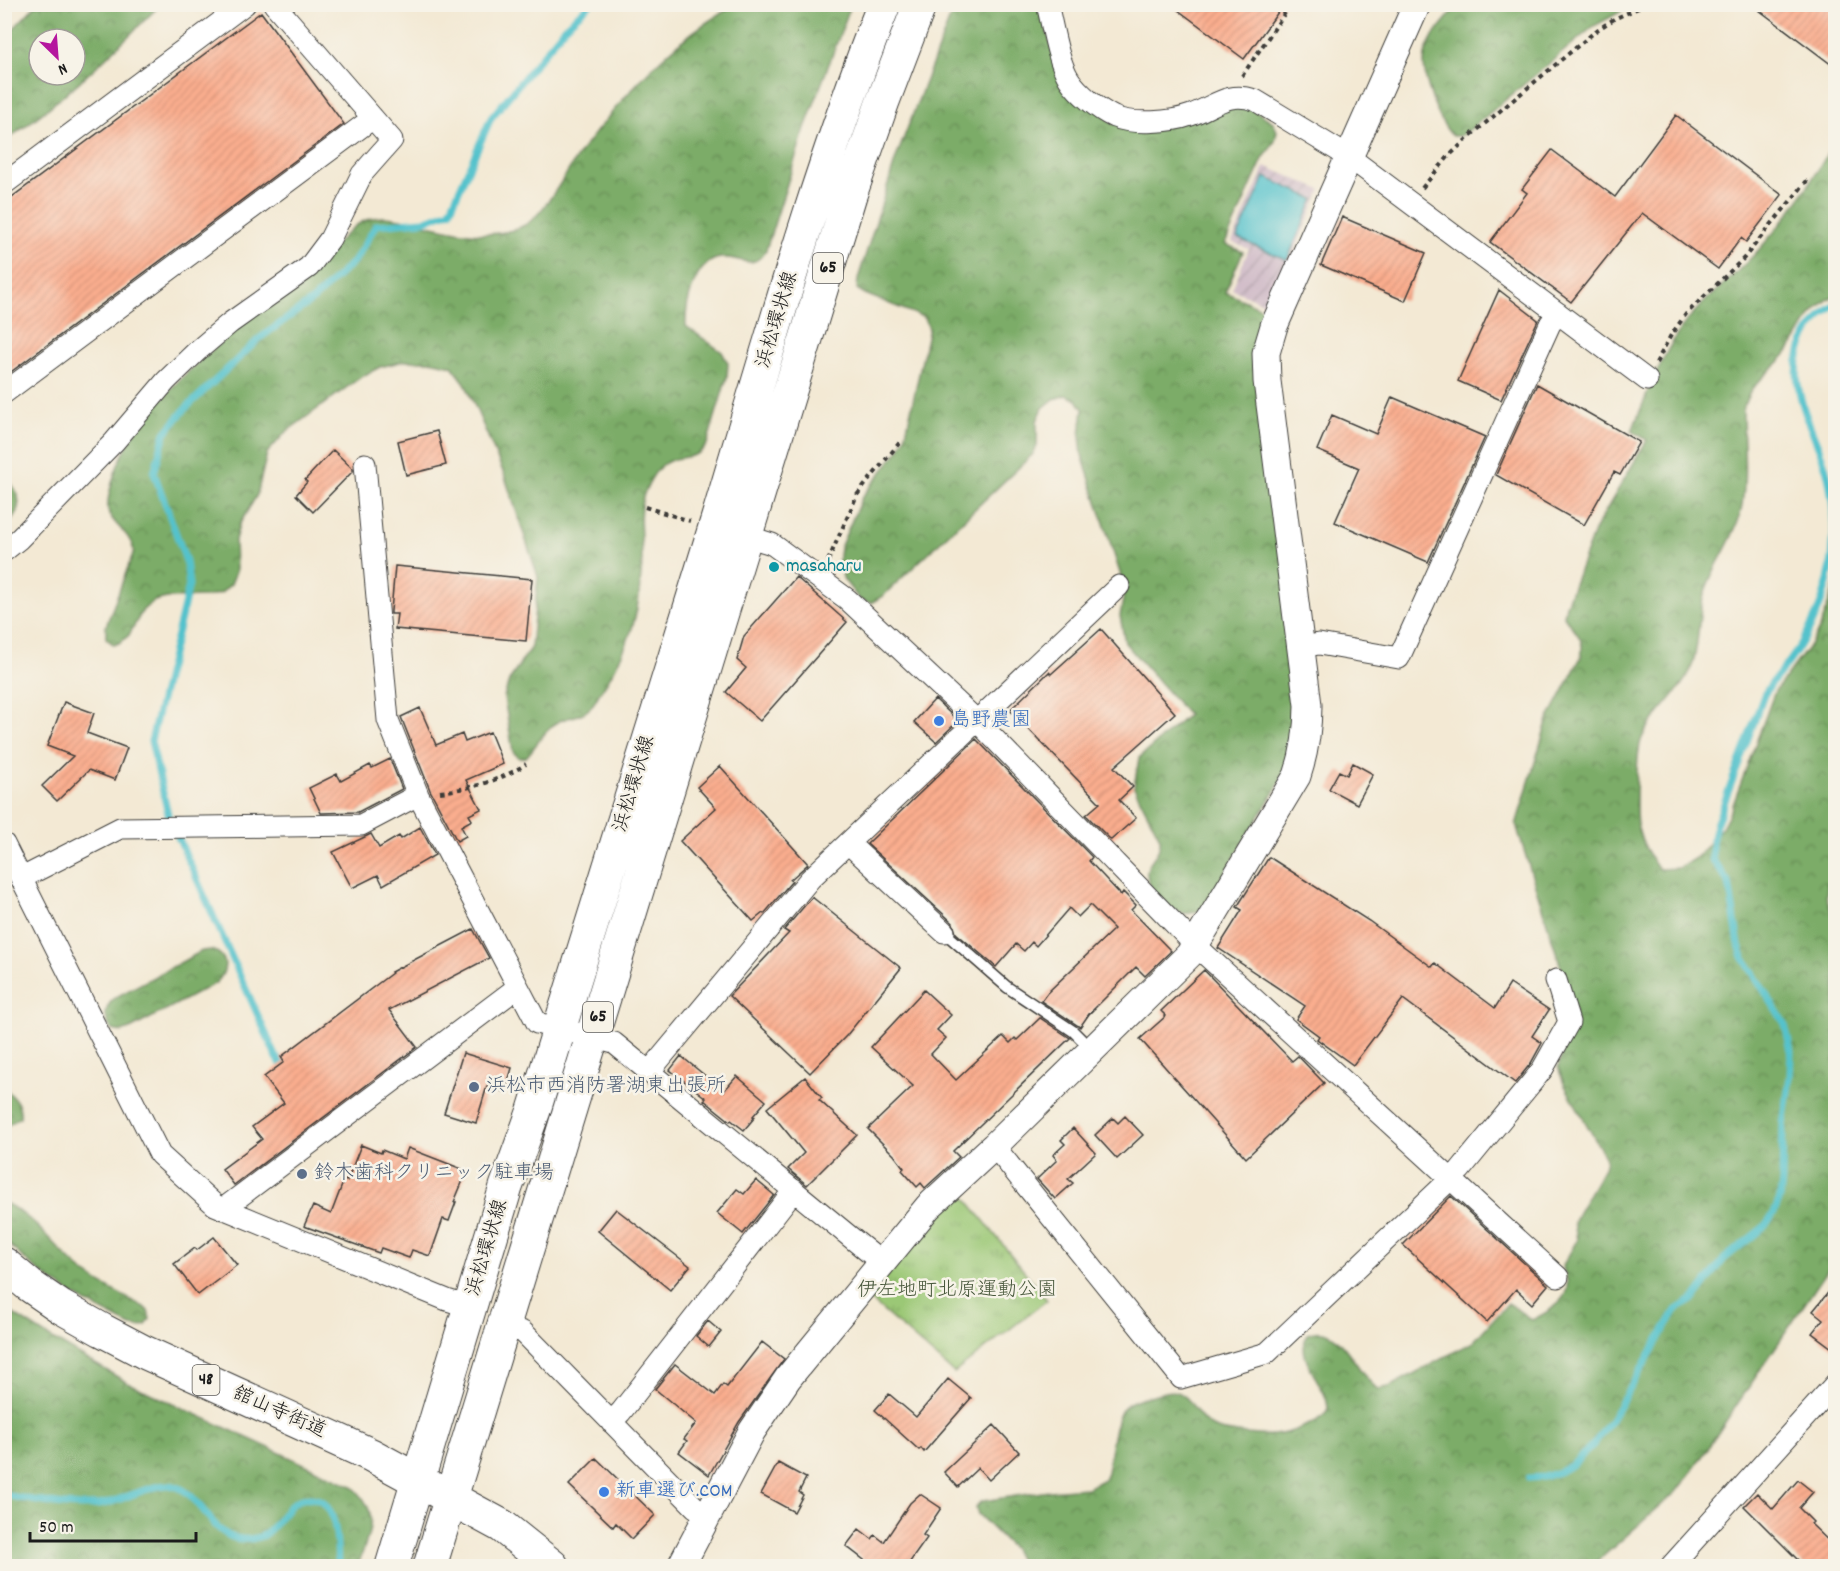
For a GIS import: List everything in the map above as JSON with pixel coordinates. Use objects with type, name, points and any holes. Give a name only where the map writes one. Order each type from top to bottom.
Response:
[{"type":"main road","name":"浜松環状線","points":[[392,1566],[506,1187],[534,1110],[818,185],[851,89],[884,4]]},
{"type":"main road","name":"浜松環状線","points":[[430,1566],[860,167],[920,4]]},
{"type":"main road","name":"舘山寺街道","points":[[4,1264],[61,1307],[102,1330],[144,1352],[370,1455],[502,1526],[552,1566]]},
{"type":"street","points":[[4,184],[245,4]]},
{"type":"street","points":[[4,551],[19,539],[114,442],[166,381],[197,351],[230,323],[296,277],[321,254],[362,174],[392,140],[274,4]]},
{"type":"street","points":[[1047,4],[1063,66],[1079,90],[1102,110],[1115,117],[1162,121],[1177,119],[1233,96],[1255,100],[1349,157],[1647,380]]},
{"type":"street","points":[[681,1566],[752,1431],[788,1378],[928,1207],[994,1146],[1189,955],[1297,776],[1305,753],[1308,705],[1267,381],[1266,353],[1274,326],[1417,4]]},
{"type":"street","points":[[4,393],[374,118]]},
{"type":"street","points":[[1301,647],[1319,645],[1399,658],[1550,324],[1558,314]]},
{"type":"street","points":[[365,464],[388,720],[418,795],[537,1023],[614,1043],[882,1263]]},
{"type":"street","points":[[715,526],[772,544],[847,599],[977,721],[1195,945],[1558,1277]]},
{"type":"street","points":[[649,1072],[810,879],[1119,586]]},
{"type":"street","points":[[22,878],[120,828],[361,825],[418,795]]},
{"type":"street","points":[[848,843],[944,932]]},
{"type":"street","points":[[4,844],[160,1155],[215,1205],[223,1209],[447,1300],[470,1307]]},
{"type":"street","points":[[994,1146],[1181,1378],[1267,1353],[1460,1170],[1542,1070],[1569,1022],[1556,980]]},
{"type":"street","points":[[223,1209],[518,987]]},
{"type":"street","points":[[611,1422],[794,1190]]},
{"type":"street","points":[[503,1326],[523,1332],[695,1507],[709,1514]]},
{"type":"street","points":[[1671,1566],[1836,1383]]},
{"type":"lane","points":[[944,932],[1007,987],[1073,1031],[1092,1050]]},
{"type":"path","points":[[1240,96],[1241,77],[1291,4]]},
{"type":"path","points":[[1411,203],[1449,156],[1479,128],[1597,30],[1614,19],[1647,4]]},
{"type":"path","points":[[1647,380],[1671,335],[1686,314],[1744,258],[1810,177]]},
{"type":"path","points":[[819,579],[840,537],[857,495],[900,442]]},
{"type":"path","points":[[645,507],[715,526]]},
{"type":"path","points":[[418,795],[490,783],[526,764]]},
{"type":"shaded area","points":[[1265,166],[1321,190],[1270,306],[1232,289],[1249,249],[1232,242]]},
{"type":"green space","points":[[36,5],[160,5],[87,75],[87,27],[27,27],[27,87],[73,87],[5,141],[5,37]]},
{"type":"green space","points":[[736,5],[851,5],[805,128],[766,250],[756,261],[751,262],[727,258],[711,261],[693,286],[687,308],[686,326],[722,352],[728,363],[727,377],[707,444],[697,454],[670,461],[661,467],[644,494],[640,517],[642,568],[636,614],[621,656],[590,708],[551,727],[526,757],[519,758],[513,752],[504,697],[509,681],[531,647],[538,577],[504,474],[465,383],[452,366],[430,361],[404,361],[380,367],[361,377],[286,432],[267,453],[257,495],[239,525],[235,540],[236,571],[231,584],[221,593],[206,597],[167,598],[154,601],[143,610],[129,635],[121,642],[114,645],[106,638],[106,626],[134,551],[129,538],[110,516],[108,501],[111,487],[119,462],[131,438],[166,394],[227,337],[364,221],[390,217],[483,234],[511,231],[525,225],[540,212],[582,150],[615,108],[652,68],[691,33]]},
{"type":"green space","points":[[955,5],[1040,5],[1057,68],[1113,124],[1243,103],[1273,122],[1277,131],[1275,141],[1263,159],[1225,244],[1243,252],[1225,292],[1268,311],[1297,728],[1286,772],[1207,903],[1196,912],[1180,912],[1172,908],[1157,896],[1148,880],[1148,867],[1159,849],[1160,838],[1134,787],[1139,758],[1188,715],[1125,643],[1120,616],[1124,594],[1120,573],[1082,455],[1080,436],[1083,409],[1077,400],[1066,395],[1054,399],[1043,408],[1037,421],[1037,446],[1033,454],[883,596],[871,603],[860,600],[844,580],[838,564],[840,548],[862,497],[899,450],[905,438],[929,328],[923,317],[857,289],[858,279],[896,158]]},
{"type":"green space","points":[[1458,5],[1633,5],[1594,26],[1467,132],[1460,136],[1453,136],[1442,121],[1432,98],[1424,63],[1430,41]]},
{"type":"green space","points":[[1835,140],[1835,295],[1812,314],[1788,352],[1755,385],[1746,401],[1743,410],[1744,489],[1740,515],[1704,595],[1690,671],[1642,738],[1637,767],[1636,807],[1637,825],[1641,837],[1659,869],[1679,868],[1697,857],[1722,827],[1731,810],[1775,691],[1808,648],[1820,628],[1835,585],[1836,838],[1826,896],[1836,924],[1835,1259],[1676,1492],[1592,1566],[1022,1566],[1013,1549],[978,1514],[976,1508],[978,1504],[983,1501],[1049,1491],[1087,1488],[1104,1479],[1118,1418],[1125,1406],[1131,1402],[1174,1391],[1187,1399],[1202,1419],[1215,1428],[1256,1435],[1288,1433],[1323,1417],[1328,1412],[1323,1392],[1305,1355],[1304,1345],[1307,1334],[1319,1331],[1339,1341],[1369,1381],[1378,1389],[1389,1387],[1473,1342],[1508,1303],[1532,1320],[1556,1306],[1566,1293],[1566,1277],[1562,1267],[1577,1240],[1574,1222],[1604,1168],[1606,1159],[1564,1084],[1558,1067],[1575,1012],[1516,825],[1547,722],[1581,657],[1580,639],[1564,616],[1566,605],[1595,529],[1647,440],[1632,431],[1654,378],[1674,339],[1696,310],[1739,270],[1772,234],[1806,188]]},
{"type":"green space","points":[[5,478],[16,490],[19,503],[15,515],[5,527]]},
{"type":"green space","points":[[211,950],[224,959],[225,964],[223,973],[216,983],[132,1028],[122,1032],[112,1030],[106,1014],[114,998],[202,951]]},
{"type":"green space","points":[[5,1088],[20,1108],[20,1117],[5,1127]]},
{"type":"green space","name":"伊左地町北原運動公園","points":[[961,1192],[1047,1300],[954,1373],[868,1298],[936,1215]]},
{"type":"green space","points":[[5,1203],[26,1216],[86,1274],[144,1307],[150,1319],[146,1325],[131,1326],[80,1299],[63,1289],[18,1254],[5,1240]]},
{"type":"green space","points":[[4,1308],[128,1383],[352,1486],[362,1496],[370,1515],[369,1534],[358,1566],[5,1566]]},
{"type":"water","points":[[1265,177],[1314,199],[1287,260],[1237,238]]},
{"type":"building","points":[[1170,4],[1284,4],[1244,59]]},
{"type":"building","points":[[1751,4],[1836,4],[1836,68]]},
{"type":"building","points":[[261,12],[344,124],[4,377],[4,203]]},
{"type":"building","points":[[1676,115],[1782,195],[1746,242],[1741,238],[1718,269],[1642,213],[1571,302],[1490,242],[1527,193],[1522,189],[1552,150],[1615,197]]},
{"type":"building","points":[[1342,217],[1426,253],[1405,301],[1321,265]]},
{"type":"building","points":[[1499,290],[1538,320],[1501,400],[1458,381]]},
{"type":"building","points":[[1537,384],[1639,442],[1620,475],[1614,472],[1584,525],[1496,475]]},
{"type":"building","points":[[1392,397],[1485,437],[1428,562],[1335,522],[1359,468],[1317,450],[1332,415],[1376,434]]},
{"type":"building","points":[[437,431],[446,465],[406,475],[398,441]]},
{"type":"building","points":[[333,450],[353,471],[313,512],[296,495],[307,482],[305,480]]},
{"type":"building","points":[[395,566],[532,579],[526,641],[395,629],[397,614],[391,614],[391,611]]},
{"type":"building","points":[[796,577],[847,622],[760,721],[726,692],[746,668],[737,660],[744,636]]},
{"type":"building","points":[[1101,629],[1175,713],[1114,767],[1133,787],[1119,800],[1136,818],[1111,840],[1086,815],[1100,803],[1010,710],[1049,672],[1051,674]]},
{"type":"building","name":"島野農園","points":[[935,699],[958,721],[936,742],[914,722]]},
{"type":"building","points":[[64,702],[94,713],[87,733],[127,748],[115,780],[89,770],[57,801],[42,786],[73,756],[47,746]]},
{"type":"building","points":[[420,708],[436,745],[462,734],[465,742],[490,732],[503,764],[466,780],[481,809],[469,815],[472,820],[461,826],[466,836],[457,841],[430,790],[401,717]]},
{"type":"building","points":[[976,739],[1092,857],[1089,861],[1121,895],[1123,892],[1136,905],[1131,910],[1171,951],[1145,976],[1136,967],[1089,1014],[1080,1027],[1041,1001],[1114,929],[1090,905],[1078,917],[1069,908],[1036,946],[1032,942],[1024,951],[1016,944],[996,967],[956,933],[953,923],[867,844]]},
{"type":"building","points":[[390,759],[402,789],[358,812],[321,813],[309,788],[337,774],[341,781],[370,765],[372,768]]},
{"type":"building","points":[[1353,763],[1373,774],[1357,804],[1329,789],[1339,771],[1347,775]]},
{"type":"building","points":[[720,766],[808,864],[790,880],[792,881],[764,914],[753,921],[680,841],[716,808],[697,787]]},
{"type":"building","points":[[420,827],[435,855],[383,885],[378,875],[352,888],[333,852],[371,834],[379,848],[399,836],[401,839]]},
{"type":"building","points":[[1269,857],[1369,921],[1432,967],[1435,963],[1495,1008],[1510,984],[1549,1010],[1532,1036],[1542,1043],[1531,1063],[1515,1083],[1403,999],[1353,1065],[1317,1039],[1319,1036],[1296,1019],[1305,1006],[1218,948],[1242,910],[1237,907]]},
{"type":"building","points":[[812,897],[901,968],[847,1035],[810,1073],[729,996],[789,933],[784,930]]},
{"type":"building","points":[[473,929],[489,958],[389,1010],[417,1047],[234,1185],[222,1169],[262,1139],[252,1127],[284,1103],[264,1077],[284,1062],[281,1057],[391,972]]},
{"type":"building","points":[[1204,970],[1292,1061],[1298,1056],[1324,1083],[1246,1158],[1140,1039],[1166,1016],[1161,1011]]},
{"type":"building","points":[[924,990],[951,1015],[937,1030],[946,1038],[931,1054],[956,1080],[1003,1036],[1010,1043],[1015,1038],[1017,1040],[1040,1018],[1070,1038],[953,1151],[959,1157],[925,1188],[921,1183],[917,1187],[902,1170],[904,1168],[894,1155],[868,1129],[913,1086],[871,1047]]},
{"type":"building","points":[[463,1053],[512,1068],[505,1092],[487,1086],[476,1123],[444,1113]]},
{"type":"building","points":[[681,1056],[724,1091],[737,1076],[766,1101],[744,1130],[704,1100],[706,1098],[670,1070]]},
{"type":"building","points":[[805,1077],[822,1098],[819,1100],[857,1135],[807,1185],[788,1169],[804,1153],[767,1108]]},
{"type":"building","points":[[1125,1116],[1143,1135],[1117,1159],[1095,1135],[1113,1118],[1118,1123]]},
{"type":"building","points":[[1073,1128],[1096,1153],[1068,1179],[1073,1183],[1055,1199],[1037,1179],[1057,1160],[1053,1155],[1065,1144],[1061,1140]]},
{"type":"building","points":[[361,1145],[404,1159],[408,1148],[467,1171],[449,1221],[443,1219],[430,1256],[412,1250],[409,1258],[381,1248],[379,1253],[304,1226],[313,1206],[331,1214]]},
{"type":"building","points":[[756,1180],[774,1195],[743,1234],[717,1213],[737,1189],[744,1194]]},
{"type":"building","points":[[1451,1196],[1548,1285],[1532,1304],[1516,1289],[1487,1322],[1403,1245]]},
{"type":"building","points":[[616,1209],[690,1266],[670,1290],[598,1231]]},
{"type":"building","points":[[214,1237],[237,1265],[198,1295],[174,1264]]},
{"type":"building","points":[[1836,1283],[1836,1351],[1812,1333],[1823,1319],[1813,1311]]},
{"type":"building","points":[[708,1321],[721,1332],[709,1347],[696,1336]]},
{"type":"building","points":[[762,1342],[784,1359],[739,1422],[709,1475],[679,1452],[687,1441],[684,1439],[696,1423],[655,1389],[675,1364],[715,1395],[723,1384],[727,1387]]},
{"type":"building","points":[[948,1379],[971,1398],[924,1452],[875,1410],[889,1394],[916,1417]]},
{"type":"building","points":[[994,1425],[1019,1452],[989,1480],[978,1468],[958,1487],[944,1472]]},
{"type":"building","name":"新車選び.COM","points":[[596,1458],[655,1515],[632,1539],[616,1523],[613,1527],[569,1485]]},
{"type":"building","points":[[778,1463],[806,1478],[799,1492],[803,1495],[794,1512],[761,1494]]},
{"type":"building","points":[[1798,1480],[1813,1492],[1799,1508],[1813,1522],[1811,1524],[1836,1548],[1836,1566],[1804,1566],[1744,1506],[1757,1493],[1773,1509]]},
{"type":"building","points":[[920,1494],[941,1508],[923,1535],[927,1538],[907,1566],[872,1566],[846,1546],[859,1529],[872,1539],[875,1535],[884,1542],[910,1503]]},
{"type":"waterway","points":[[169,818],[151,741],[189,585],[186,561],[154,473],[165,433],[186,408],[260,338],[314,299],[355,260],[376,225],[424,221],[450,211],[491,118],[568,24],[590,4]]},
{"type":"waterway","points":[[1529,1478],[1544,1477],[1559,1472],[1572,1465],[1594,1444],[1611,1420],[1676,1310],[1695,1298],[1724,1259],[1764,1227],[1774,1213],[1780,1198],[1783,1125],[1790,1077],[1791,1051],[1785,1024],[1743,957],[1729,883],[1712,859],[1712,842],[1716,825],[1764,695],[1804,638],[1817,613],[1830,572],[1833,537],[1831,493],[1827,472],[1802,401],[1797,366],[1801,348],[1810,330],[1828,310],[1836,305]]},
{"type":"waterway","points":[[178,837],[276,1056],[285,1070]]},
{"type":"waterway","points":[[4,1495],[87,1506],[107,1503],[153,1487],[169,1485],[188,1493],[225,1534],[245,1539],[262,1536],[292,1504],[304,1498],[310,1498],[319,1500],[331,1515],[336,1536],[338,1566]]},
{"type":"place","name":"masaharu","points":[[774,567]]},
{"type":"place","name":"島野農園","points":[[939,721]]},
{"type":"place","name":"浜松市西消防署湖東出張所","points":[[474,1087]]},
{"type":"place","name":"鈴木歯科クリニック駐車場","points":[[302,1174]]},
{"type":"place","name":"新車選び.COM","points":[[604,1492]]}]
